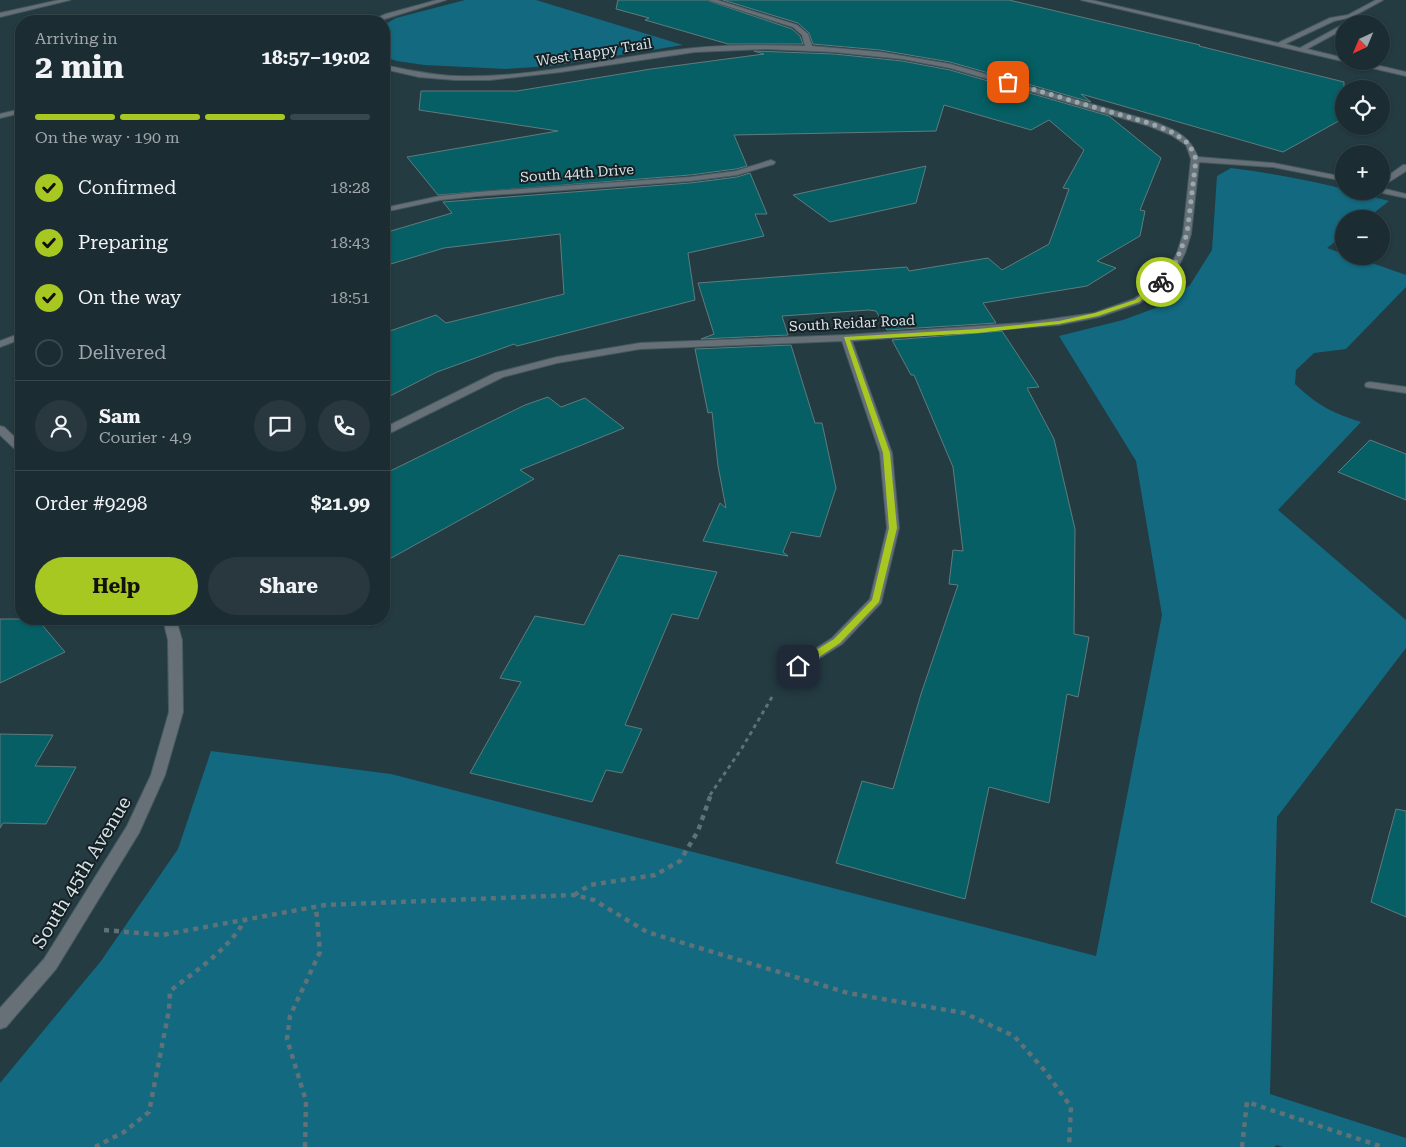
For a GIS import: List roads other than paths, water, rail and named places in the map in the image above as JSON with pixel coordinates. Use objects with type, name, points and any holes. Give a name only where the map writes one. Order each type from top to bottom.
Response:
[{"type":"street","points":[[0,15],[67,0]]},
{"type":"street","points":[[388,15],[443,0]]},
{"type":"street","points":[[711,0],[795,26],[805,34],[809,48]]},
{"type":"street","points":[[1084,0],[1335,58]]},
{"type":"street","points":[[1352,15],[1380,0]]},
{"type":"street","points":[[1280,45],[1335,18]]},
{"type":"street","points":[[1313,28],[1333,33]]},
{"type":"street","points":[[1300,50],[1333,33]]},
{"type":"street","name":"West Happy Trail","points":[[390,68],[424,76],[486,78],[525,76],[576,69],[668,52],[740,48],[809,48],[884,55],[951,66],[1144,121],[1174,133],[1189,144],[1196,159]]},
{"type":"street","points":[[1388,70],[1406,74]]},
{"type":"street","points":[[0,116],[15,112]]},
{"type":"street","points":[[1196,159],[1273,165],[1335,177]]},
{"type":"street","name":"South Reidar Road","points":[[390,429],[499,375],[557,360],[640,346],[978,331],[1059,322],[1096,315],[1137,301],[1157,286],[1173,269],[1187,234],[1196,159]]},
{"type":"street","name":"South 44th Drive","points":[[390,209],[440,198],[478,194],[690,179],[737,173],[771,162]]},
{"type":"street","points":[[1390,179],[1406,168]]},
{"type":"street","points":[[1390,192],[1406,196]]},
{"type":"street","points":[[0,344],[15,338]]},
{"type":"street","points":[[784,675],[837,641],[876,600],[893,528],[886,453],[846,338]]},
{"type":"street","points":[[1370,385],[1406,390]]},
{"type":"street","points":[[0,429],[15,443]]},
{"type":"street","name":"South 45th Avenue","points":[[0,1021],[50,964],[74,927],[134,829],[158,775],[176,712],[175,640],[171,625]]}]
